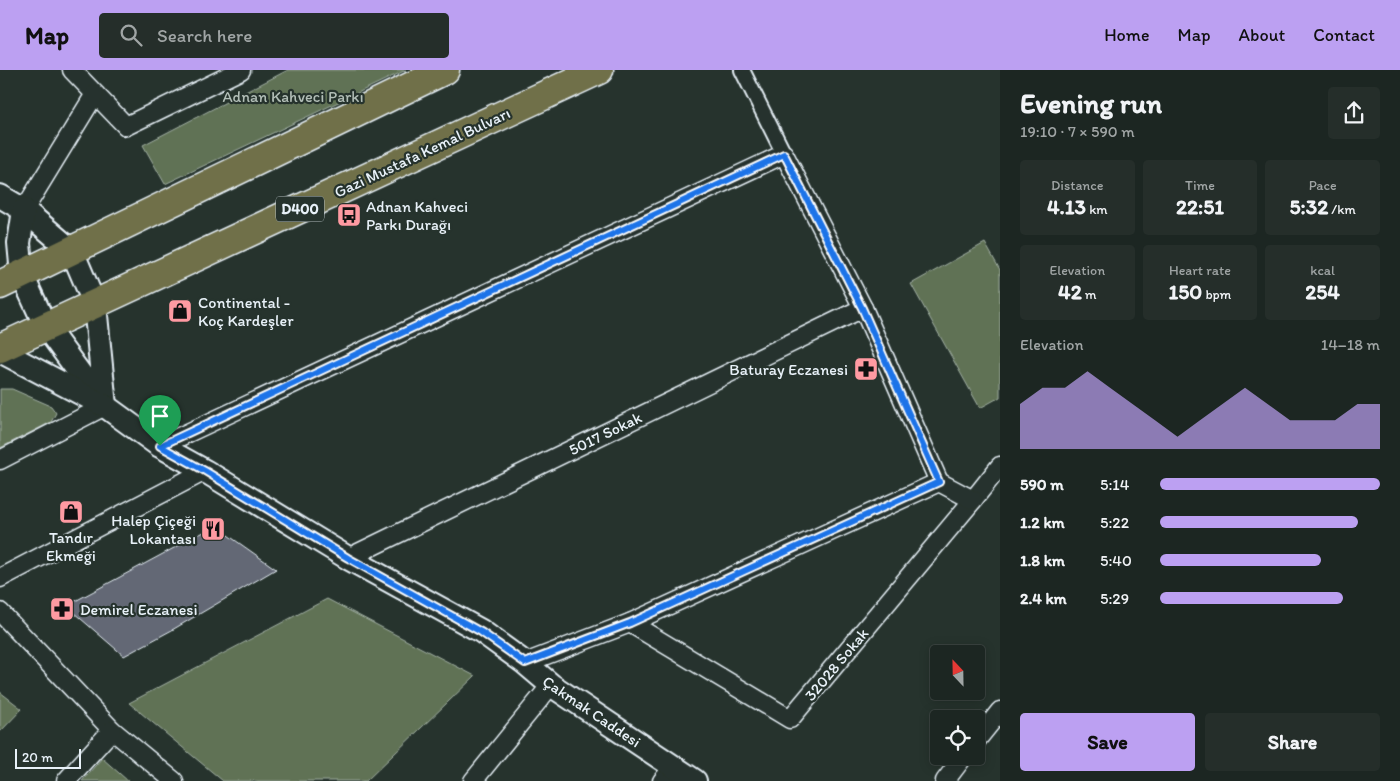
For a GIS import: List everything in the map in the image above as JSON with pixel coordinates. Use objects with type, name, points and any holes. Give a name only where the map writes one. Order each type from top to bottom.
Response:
[{"type":"highway","points":[[11,280],[445,70]]},
{"type":"highway","name":"Gazi Mustafa Kemal Bulvarı","points":[[0,350],[599,70]]},
{"type":"street","points":[[72,70],[126,126],[241,70]]},
{"type":"street","points":[[742,70],[862,308],[939,482],[973,500]]},
{"type":"street","points":[[95,94],[24,210],[11,280],[105,406]]},
{"type":"street","points":[[160,446],[784,154]]},
{"type":"street","points":[[0,196],[24,210],[72,250],[95,305],[105,406]]},
{"type":"street","name":"5017 Sokak","points":[[348,558],[862,308]]},
{"type":"street","points":[[0,350],[105,406]]},
{"type":"street","points":[[0,460],[105,406]]},
{"type":"street","name":"Çakmak Caddesi","points":[[105,406],[160,446],[205,471],[348,558],[481,632],[525,663],[668,774],[695,781]]},
{"type":"street","name":"32028 Sokak","points":[[630,623],[790,719],[1000,466]]},
{"type":"street","points":[[0,578],[205,471]]},
{"type":"street","points":[[525,663],[630,623],[939,482]]},
{"type":"street","points":[[0,612],[112,730],[174,781]]},
{"type":"street","points":[[473,781],[551,685]]},
{"type":"street","points":[[985,730],[1000,711]]},
{"type":"street","points":[[66,781],[112,730]]},
{"type":"street","points":[[945,781],[957,765]]},
{"type":"green space","name":"Adnan Kahveci Parkı","points":[[288,70],[406,70],[165,184],[143,145]]},
{"type":"green space","points":[[985,243],[1000,270],[1000,397],[980,408],[911,284]]},
{"type":"green space","points":[[0,389],[12,389],[51,406],[56,413],[51,422],[0,448]]},
{"type":"green space","points":[[327,599],[475,676],[366,781],[223,781],[129,703]]},
{"type":"green space","points":[[0,692],[22,709],[0,732]]},
{"type":"green space","points":[[102,758],[128,781],[82,781]]},
{"type":"building","points":[[215,526],[276,569],[124,656],[66,606]]},
{"type":"place","name":"Adnan Kahveci Parkı Durağı","points":[[349,215]]},
{"type":"place","name":"Continental - Koç Kardeşler","points":[[180,311]]},
{"type":"place","name":"Baturay Eczanesi","points":[[866,369]]},
{"type":"place","name":"Tandır Ekmeği","points":[[71,512]]},
{"type":"place","name":"Halep Çiçeği Lokantası","points":[[213,529]]},
{"type":"place","name":"Demirel Eczanesi","points":[[62,609]]},
{"type":"route","points":[[784,154],[862,308],[939,482],[630,623],[525,663],[481,632],[348,558],[205,471],[160,446],[784,154]]}]
